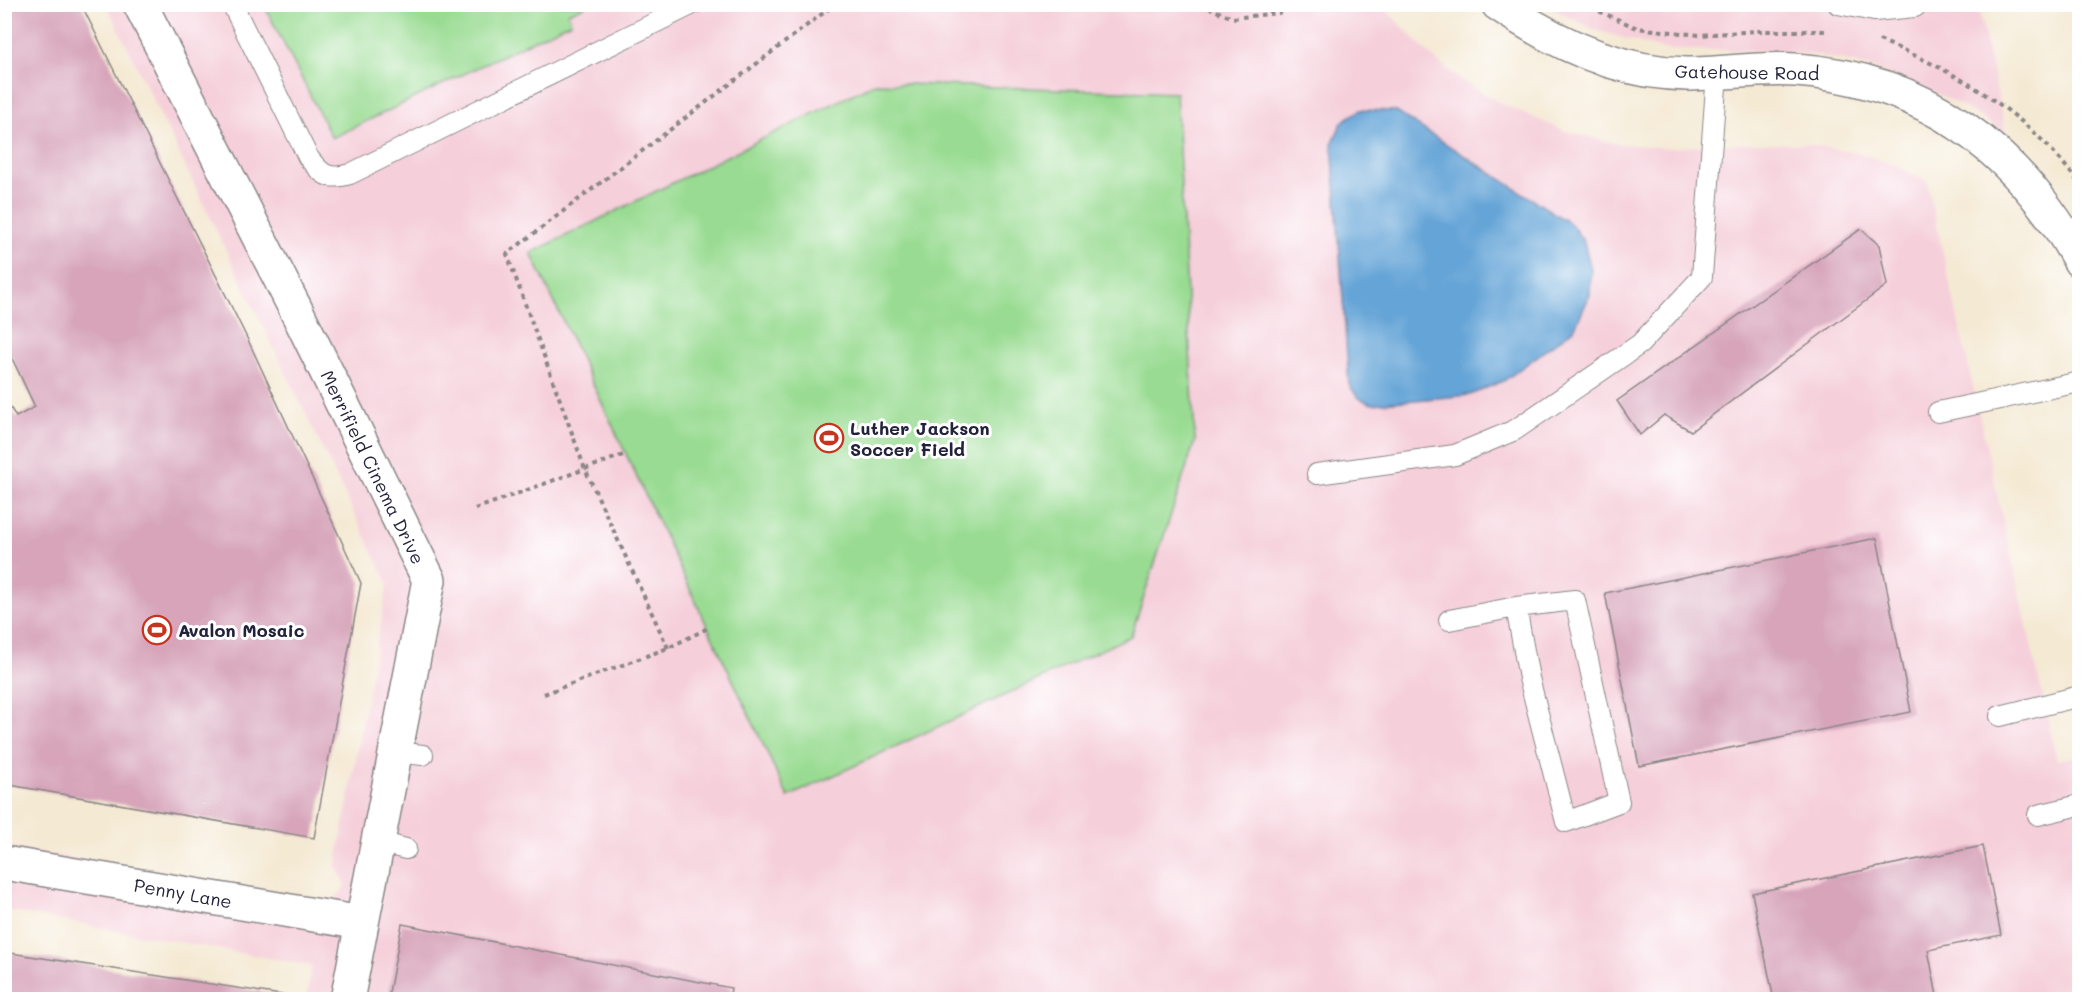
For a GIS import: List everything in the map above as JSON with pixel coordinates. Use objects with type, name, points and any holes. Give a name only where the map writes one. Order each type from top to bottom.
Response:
[{"type":"street","name":"Merrifield Cinema Drive","points":[[140,4],[299,316],[429,580],[409,754],[392,845],[362,923],[347,999]]},
{"type":"street","name":"Gatehouse Road","points":[[1498,4],[1531,27],[1591,54],[1632,67],[1685,74],[1794,70],[1848,76],[1935,110],[1967,129],[1999,153],[2036,192],[2061,228],[2079,261]]},
{"type":"street","name":"Penny Lane","points":[[4,863],[362,923]]},
{"type":"lane","points":[[232,4],[308,157],[319,171],[335,178],[350,174],[693,4]]},
{"type":"lane","points":[[1838,4],[1874,11],[1915,7],[1918,4]]},
{"type":"lane","points":[[1317,474],[1455,455],[1515,430],[1640,344],[1702,277],[1717,73]]},
{"type":"lane","points":[[1938,412],[2079,382]]},
{"type":"lane","points":[[1449,620],[1516,607],[1575,600],[1619,802],[1566,822],[1529,678],[1516,607]]},
{"type":"lane","points":[[2000,717],[2079,696]]},
{"type":"lane","points":[[2038,815],[2079,805]]},
{"type":"path","points":[[668,648],[585,469],[507,254],[835,4]]},
{"type":"path","points":[[1200,4],[1233,18],[1279,13],[1294,4]]},
{"type":"path","points":[[475,509],[626,454]]},
{"type":"path","points":[[544,694],[668,648],[708,628]]},
{"type":"shaded area","points":[[107,5],[1381,5],[1433,58],[1466,83],[1500,103],[1565,131],[1613,143],[1666,148],[1755,143],[1810,144],[1862,154],[1899,167],[1927,182],[2057,760],[2079,756],[2079,999],[306,999],[312,966],[5,910],[4,847],[333,901],[345,887],[345,882],[336,867],[388,583]]},
{"type":"shaded area","points":[[1545,5],[1978,5],[2006,134],[1964,107],[1917,84],[1870,67],[1818,55],[1757,50],[1667,50],[1595,30]]},
{"type":"green space","points":[[264,5],[587,5],[568,13],[571,22],[332,138]]},
{"type":"green space","name":"Luther Jackson Soccer Field","points":[[875,83],[1176,93],[1195,441],[1131,636],[788,797],[531,253]]},
{"type":"water","points":[[1360,110],[1395,111],[1571,224],[1584,242],[1591,269],[1590,295],[1574,329],[1505,380],[1470,395],[1372,404],[1358,398],[1349,385],[1332,144],[1342,122]]},
{"type":"building","name":"Avalon Mosaic","points":[[4,4],[81,4],[248,340],[361,583],[314,838],[4,784],[4,410],[10,407],[16,417],[35,407],[10,354],[4,356]]},
{"type":"building","points":[[1861,229],[1879,245],[1887,285],[1691,431],[1664,415],[1640,435],[1617,401]]},
{"type":"building","points":[[1877,538],[1911,712],[1639,766],[1605,593]]},
{"type":"building","points":[[1983,846],[2001,935],[1928,950],[1937,996],[1920,1000],[1774,1000],[1752,893]]},
{"type":"building","points":[[402,924],[731,988],[729,1000],[388,998]]},
{"type":"building","points":[[4,952],[301,998],[301,1000],[4,1000]]},
{"type":"place","name":"Luther Jackson Soccer Field","points":[[829,438]]},
{"type":"place","name":"Avalon Mosaic","points":[[157,630]]}]
